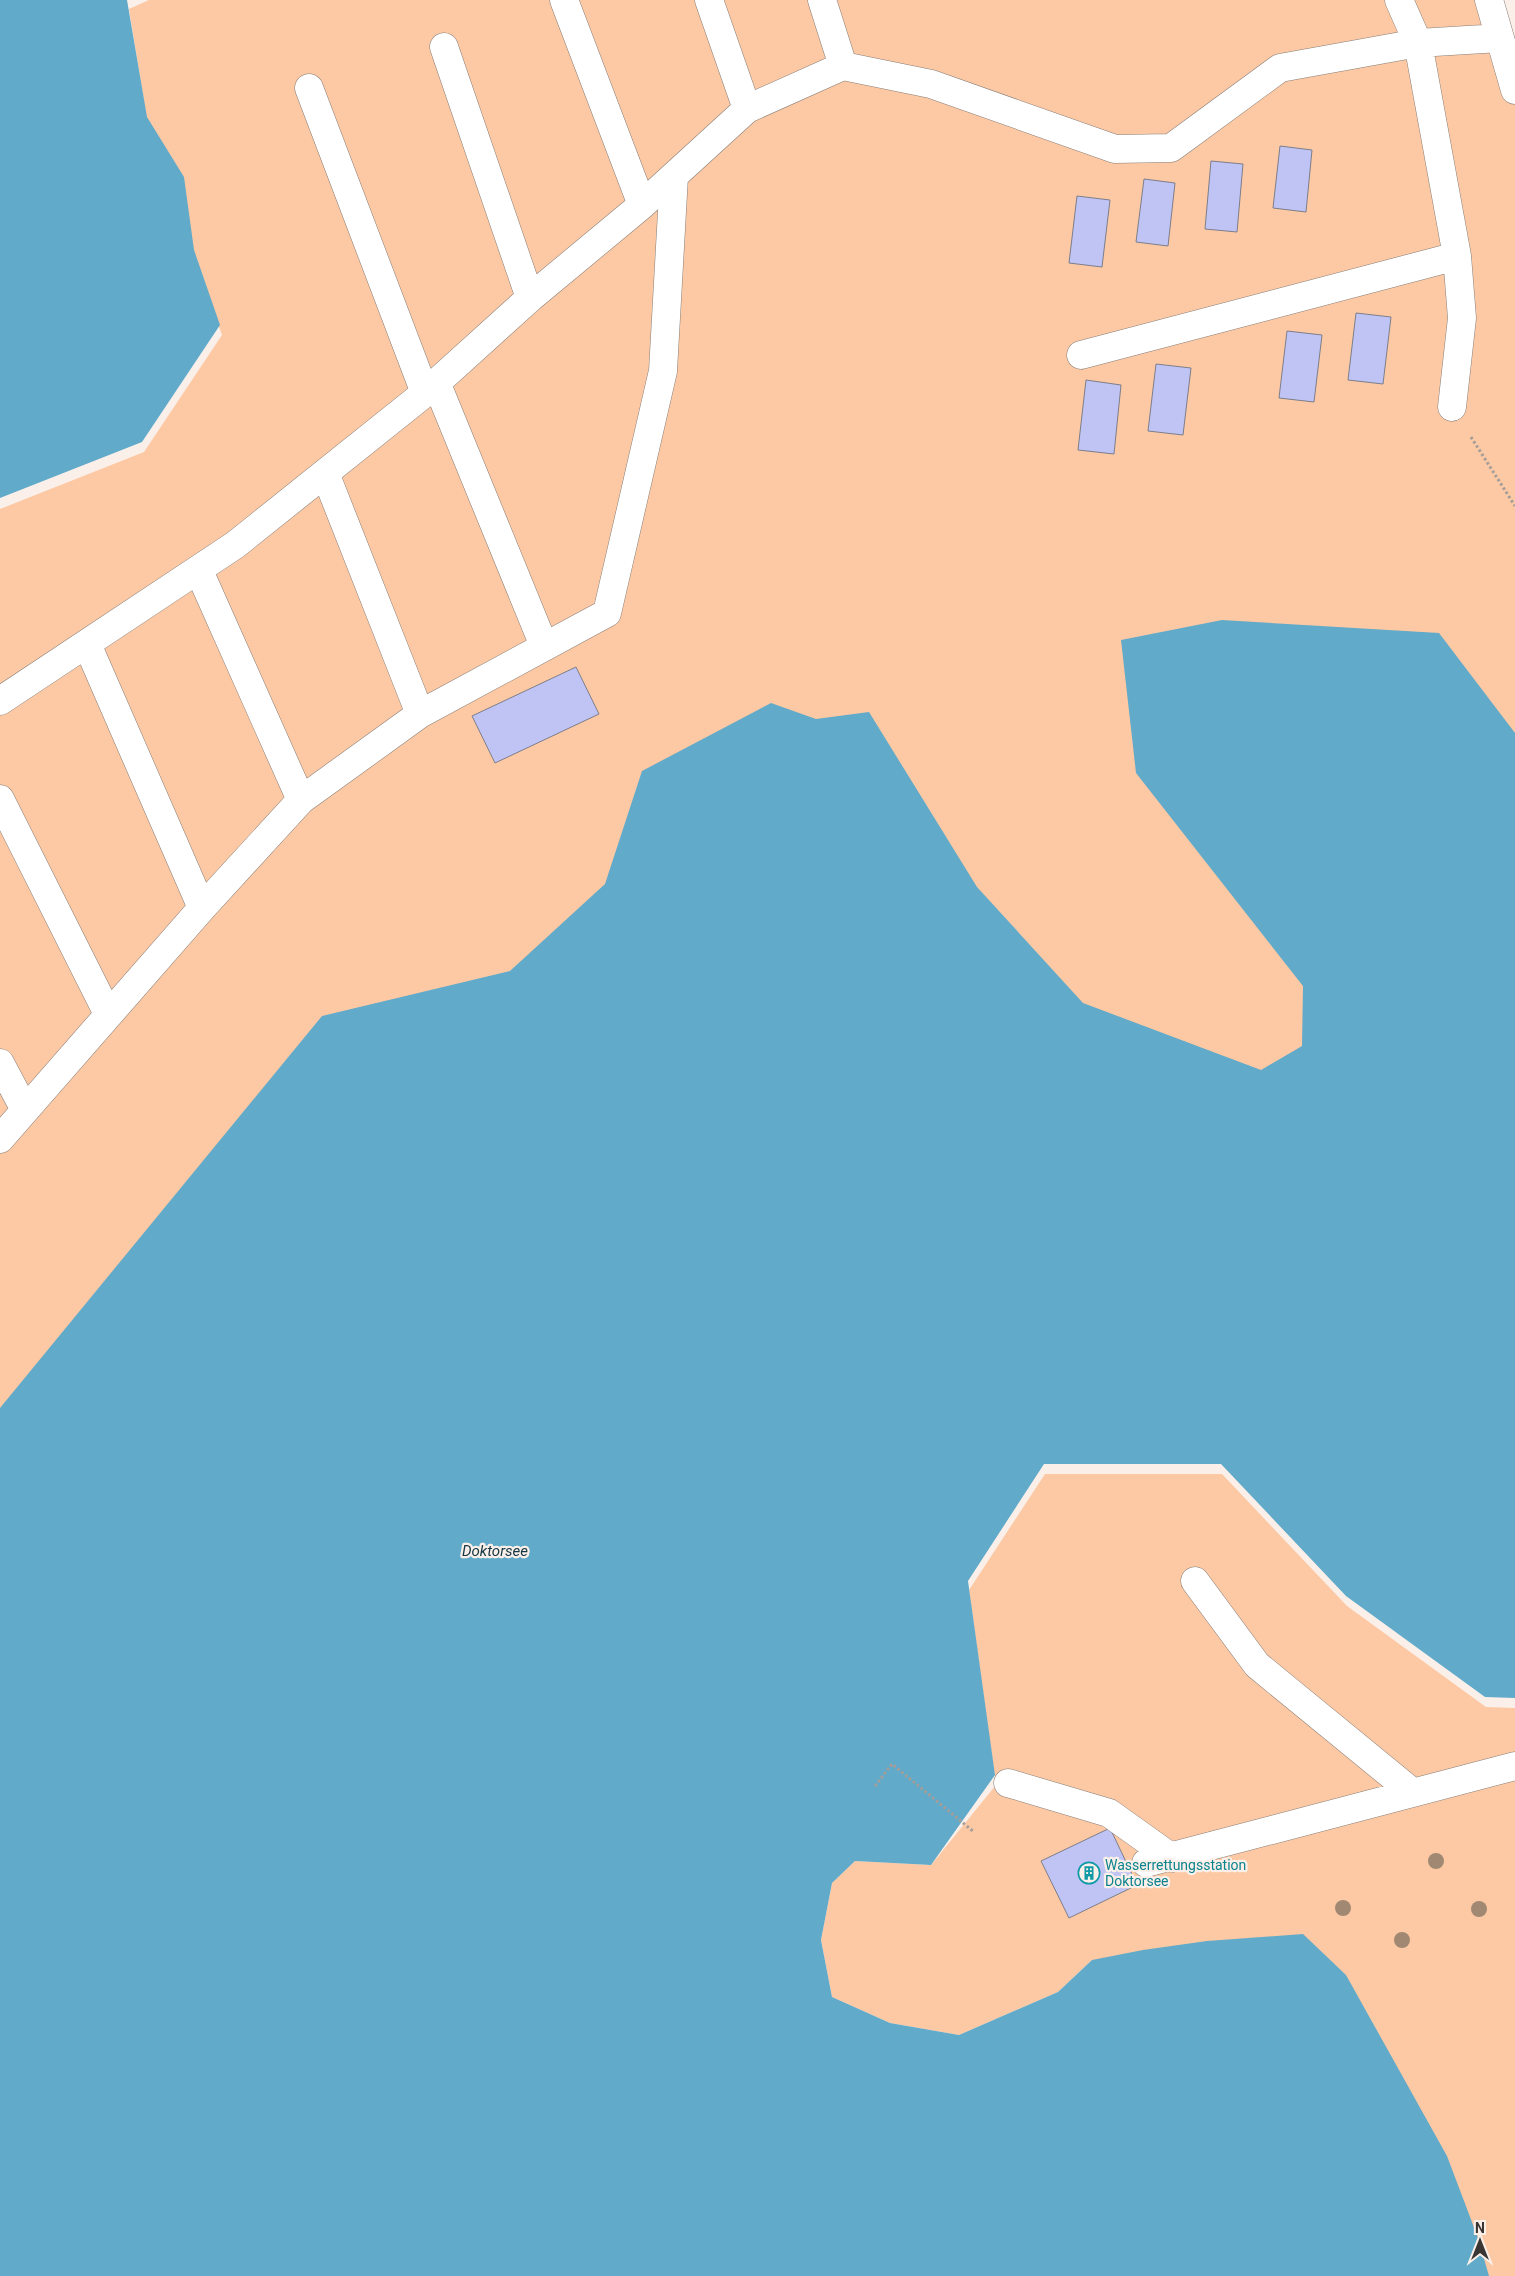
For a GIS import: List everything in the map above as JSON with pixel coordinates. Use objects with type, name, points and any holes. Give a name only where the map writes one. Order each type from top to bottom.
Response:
[{"type":"lane","points":[[564,0],[642,205]]},
{"type":"lane","points":[[709,0],[747,109]]},
{"type":"lane","points":[[822,0],[843,66]]},
{"type":"lane","points":[[1399,0],[1418,43],[1457,256],[1462,318],[1452,407]]},
{"type":"lane","points":[[1489,0],[1515,90]]},
{"type":"lane","points":[[0,701],[236,545],[430,388],[530,298],[642,205],[747,109],[843,66],[931,84],[1115,149],[1171,148],[1280,68],[1418,43],[1500,38]]},
{"type":"lane","points":[[444,47],[530,298]]},
{"type":"lane","points":[[309,88],[430,388],[544,646]]},
{"type":"lane","points":[[0,1139],[202,908],[301,800],[420,714],[607,613],[663,371],[674,176]]},
{"type":"lane","points":[[1081,355],[1457,256]]},
{"type":"lane","points":[[325,473],[420,714]]},
{"type":"lane","points":[[199,571],[301,800]]},
{"type":"lane","points":[[87,644],[202,908]]},
{"type":"lane","points":[[0,800],[108,1014]]},
{"type":"lane","points":[[0,1062],[25,1110]]},
{"type":"lane","points":[[1195,1581],[1257,1665],[1412,1792]]},
{"type":"lane","points":[[1146,1863],[1172,1858],[1412,1792],[1515,1766]]},
{"type":"lane","points":[[1008,1783],[1109,1814],[1172,1858]]},
{"type":"path","points":[[1452,407],[1515,506]]},
{"type":"path","points":[[875,1786],[892,1764],[974,1832]]},
{"type":"shaded area","points":[[149,0],[1500,0],[1515,53],[1515,741],[1321,987],[1320,1055],[1266,1090],[605,894],[0,1419],[0,509],[144,452],[222,335],[148,126],[129,9]]},
{"type":"shaded area","points":[[1045,1474],[1222,1474],[1347,1606],[1486,1707],[1515,1708],[1515,2276],[1488,2276],[1092,1960],[1058,1992],[959,2035],[890,2023],[832,1997],[821,1940],[832,1883],[855,1861],[931,1865],[996,1785],[969,1590]]},
{"type":"water","points":[[0,0],[127,0],[147,117],[184,177],[194,250],[220,325],[142,442],[0,498]]},
{"type":"water","name":"Doktorsee","points":[[1222,620],[1439,633],[1515,733],[1515,1698],[1485,1697],[1346,1596],[1221,1464],[1044,1464],[968,1581],[995,1775],[931,1865],[855,1861],[832,1883],[821,1940],[832,1997],[890,2023],[959,2035],[1058,1992],[1092,1960],[1143,1950],[1207,1941],[1303,1934],[1346,1975],[1447,2156],[1478,2238],[1489,2276],[0,2276],[0,1408],[322,1016],[510,971],[605,884],[642,771],[771,703],[816,719],[869,712],[977,887],[1083,1003],[1261,1070],[1302,1046],[1303,986],[1136,773],[1121,640]]},
{"type":"building","points":[[1280,146],[1312,150],[1306,212],[1273,208]]},
{"type":"building","points":[[1211,161],[1243,164],[1237,232],[1205,229]]},
{"type":"building","points":[[1144,179],[1175,183],[1168,246],[1136,242]]},
{"type":"building","points":[[1077,196],[1110,200],[1102,267],[1069,263]]},
{"type":"building","points":[[1356,313],[1391,317],[1383,384],[1348,380]]},
{"type":"building","points":[[1287,331],[1322,335],[1314,402],[1279,398]]},
{"type":"building","points":[[1156,364],[1191,368],[1183,435],[1148,431]]},
{"type":"building","points":[[1086,380],[1121,385],[1114,454],[1078,450]]},
{"type":"building","points":[[576,667],[599,714],[495,763],[472,716]]},
{"type":"building","name":"Wasserrettungsstation Doktorsee","points":[[1110,1828],[1137,1885],[1069,1918],[1041,1861]]},
{"type":"place","name":"Wasserrettungsstation Doktorsee","points":[[1089,1873]]}]
